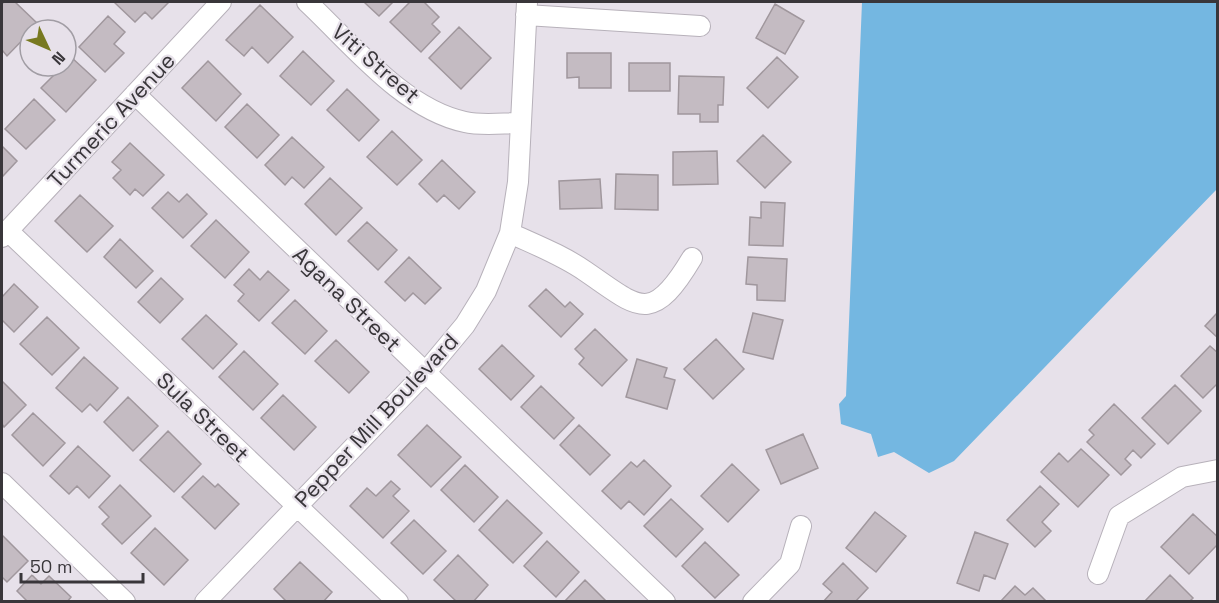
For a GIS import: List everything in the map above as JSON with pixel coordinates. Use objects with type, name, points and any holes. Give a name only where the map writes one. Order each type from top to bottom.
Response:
[{"type":"street","name":"Turmeric Avenue","points":[[4,234],[221,2]]},
{"type":"street","name":"Viti Street","points":[[307,2],[404,94],[438,113],[466,123],[520,123]]},
{"type":"street","name":"Pepper Mill Boulevard","points":[[205,602],[425,373],[465,325],[486,291],[510,233],[518,182],[526,8]]},
{"type":"street","points":[[526,8],[700,26]]},
{"type":"street","name":"Agana Street","points":[[135,94],[665,602]]},
{"type":"street","points":[[510,233],[554,252],[633,304],[661,299],[680,278],[692,258]]},
{"type":"street","name":"Sula Street","points":[[4,234],[398,602]]},
{"type":"street","points":[[1098,574],[1119,516],[1182,477],[1218,470]]},
{"type":"street","points":[[2,483],[125,602]]},
{"type":"street","points":[[753,602],[790,564],[801,526]]},
{"type":"water","points":[[862,2],[1217,2],[1217,189],[954,461],[929,473],[894,452],[878,457],[871,434],[841,424],[839,404],[846,396]]},
{"type":"building","points":[[15,2],[32,18],[18,18],[18,45],[7,56],[2,50],[2,4]]},
{"type":"building","points":[[114,2],[169,2],[152,19],[145,12],[135,22]]},
{"type":"building","points":[[364,2],[393,2],[379,16]]},
{"type":"building","points":[[410,2],[424,2],[439,17],[432,24],[440,32],[421,52],[390,22]]},
{"type":"building","points":[[775,4],[804,21],[785,54],[756,38]]},
{"type":"building","points":[[260,5],[293,37],[268,63],[252,47],[244,56],[226,40]]},
{"type":"building","points":[[108,16],[125,32],[114,44],[124,53],[105,72],[79,47]]},
{"type":"building","points":[[459,27],[491,58],[461,89],[429,58]]},
{"type":"building","points":[[303,51],[334,81],[311,105],[280,76]]},
{"type":"building","points":[[567,53],[611,53],[611,88],[579,88],[579,77],[567,78]]},
{"type":"building","points":[[777,57],[798,77],[768,108],[747,88]]},
{"type":"building","points":[[208,61],[241,94],[216,121],[182,88]]},
{"type":"building","points":[[78,63],[96,80],[66,112],[41,88],[51,78],[78,78]]},
{"type":"building","points":[[629,63],[670,63],[670,91],[629,91]]},
{"type":"building","points":[[679,76],[724,77],[723,105],[718,105],[718,122],[700,122],[700,114],[678,114]]},
{"type":"building","points":[[347,89],[379,120],[359,141],[327,110]]},
{"type":"building","points":[[34,99],[55,120],[26,149],[5,129]]},
{"type":"building","points":[[247,104],[279,135],[257,158],[225,127]]},
{"type":"building","points":[[392,131],[422,160],[397,185],[367,157]]},
{"type":"building","points":[[763,135],[791,162],[765,188],[737,161]]},
{"type":"building","points":[[292,137],[324,167],[304,188],[292,177],[285,185],[265,165]]},
{"type":"building","points":[[130,143],[164,175],[143,196],[135,189],[130,195],[113,178],[121,170],[112,162]]},
{"type":"building","points":[[2,146],[17,161],[2,177]]},
{"type":"building","points":[[717,151],[718,184],[673,185],[673,152]]},
{"type":"building","points":[[442,160],[475,192],[459,209],[444,195],[437,202],[419,184]]},
{"type":"building","points":[[616,174],[658,175],[658,210],[615,209]]},
{"type":"building","points":[[330,178],[362,208],[336,235],[305,204]]},
{"type":"building","points":[[600,179],[602,208],[560,209],[559,181]]},
{"type":"building","points":[[168,192],[179,202],[187,194],[207,214],[183,238],[152,208]]},
{"type":"building","points":[[80,195],[113,226],[87,252],[55,221]]},
{"type":"building","points":[[761,202],[785,203],[783,246],[749,245],[750,217],[761,218]]},
{"type":"building","points":[[216,220],[249,252],[225,278],[191,246]]},
{"type":"building","points":[[367,222],[397,250],[378,270],[348,241]]},
{"type":"building","points":[[120,239],[153,271],[136,288],[104,257]]},
{"type":"building","points":[[409,257],[441,288],[425,304],[413,293],[405,301],[385,282]]},
{"type":"building","points":[[748,257],[787,259],[785,301],[757,300],[757,285],[746,284]]},
{"type":"building","points":[[249,269],[260,280],[268,271],[289,290],[259,321],[238,301],[244,294],[234,285]]},
{"type":"building","points":[[161,278],[183,299],[160,323],[138,302]]},
{"type":"building","points":[[14,284],[38,307],[14,332],[2,320],[2,297]]},
{"type":"building","points":[[546,289],[565,307],[570,302],[583,314],[561,337],[529,306]]},
{"type":"building","points":[[295,300],[327,331],[305,354],[272,323]]},
{"type":"building","points":[[1218,312],[1218,338],[1205,326]]},
{"type":"building","points":[[753,313],[783,320],[773,359],[743,352]]},
{"type":"building","points":[[206,315],[237,344],[213,369],[182,339]]},
{"type":"building","points":[[47,317],[79,348],[52,375],[20,344]]},
{"type":"building","points":[[595,329],[627,360],[602,386],[579,364],[584,358],[575,349]]},
{"type":"building","points":[[716,339],[744,369],[713,399],[684,369]]},
{"type":"building","points":[[336,340],[369,372],[349,393],[315,361]]},
{"type":"building","points":[[502,345],[534,376],[511,400],[479,369]]},
{"type":"building","points":[[1210,346],[1218,353],[1218,383],[1203,398],[1181,376]]},
{"type":"building","points":[[244,351],[278,384],[253,410],[219,377]]},
{"type":"building","points":[[84,357],[118,388],[97,411],[90,404],[82,412],[56,388]]},
{"type":"building","points":[[637,359],[667,368],[664,377],[675,380],[667,409],[626,397]]},
{"type":"building","points":[[2,381],[26,405],[4,427],[2,424]]},
{"type":"building","points":[[1175,385],[1201,411],[1168,444],[1142,418]]},
{"type":"building","points":[[541,386],[574,418],[554,439],[521,407]]},
{"type":"building","points":[[283,395],[316,427],[294,450],[261,418]]},
{"type":"building","points":[[128,397],[158,426],[133,451],[104,422]]},
{"type":"building","points":[[1114,404],[1155,444],[1141,458],[1133,450],[1125,459],[1131,465],[1121,475],[1087,442],[1094,435],[1089,430]]},
{"type":"building","points":[[33,413],[65,443],[43,466],[12,435]]},
{"type":"building","points":[[427,425],[461,457],[431,487],[398,455]]},
{"type":"building","points":[[579,425],[610,455],[590,475],[560,445]]},
{"type":"building","points":[[168,431],[201,464],[174,492],[140,460]]},
{"type":"building","points":[[803,434],[818,468],[781,484],[766,450]]},
{"type":"building","points":[[78,446],[110,476],[89,498],[77,486],[69,494],[50,476]]},
{"type":"building","points":[[1081,449],[1109,475],[1078,507],[1041,472],[1059,453],[1068,462]]},
{"type":"building","points":[[644,460],[671,486],[644,515],[629,501],[621,509],[602,491],[631,462],[637,467]]},
{"type":"building","points":[[732,464],[759,490],[728,522],[701,496]]},
{"type":"building","points":[[465,465],[498,497],[474,522],[441,490]]},
{"type":"building","points":[[203,476],[215,487],[218,484],[239,504],[215,529],[182,497]]},
{"type":"building","points":[[391,481],[400,489],[393,496],[409,511],[383,538],[350,506],[367,488],[376,496]]},
{"type":"building","points":[[120,485],[151,516],[122,544],[102,524],[109,517],[99,507]]},
{"type":"building","points":[[1040,486],[1059,504],[1042,522],[1051,531],[1035,547],[1007,520]]},
{"type":"building","points":[[671,499],[703,529],[676,557],[644,526]]},
{"type":"building","points":[[507,500],[542,533],[513,563],[479,530]]},
{"type":"building","points":[[875,512],[906,536],[876,572],[846,548]]},
{"type":"building","points":[[1193,514],[1218,537],[1218,544],[1189,574],[1161,547]]},
{"type":"building","points":[[414,520],[446,551],[423,574],[391,543]]},
{"type":"building","points":[[155,528],[188,560],[164,585],[131,553]]},
{"type":"building","points":[[975,532],[1008,544],[995,579],[984,575],[979,591],[957,583]]},
{"type":"building","points":[[2,535],[28,561],[7,582],[2,577]]},
{"type":"building","points":[[547,541],[579,572],[556,597],[524,566]]},
{"type":"building","points":[[705,542],[739,575],[715,598],[682,566]]},
{"type":"building","points":[[458,555],[488,585],[473,602],[457,602],[434,580]]},
{"type":"building","points":[[300,562],[332,592],[323,602],[287,602],[274,589]]},
{"type":"building","points":[[843,563],[868,588],[855,602],[823,602],[832,592],[823,584]]},
{"type":"building","points":[[32,575],[41,584],[49,576],[71,597],[67,602],[28,602],[17,591]]},
{"type":"building","points":[[1170,575],[1193,598],[1189,602],[1144,602]]},
{"type":"building","points":[[585,580],[607,602],[564,602]]},
{"type":"building","points":[[1015,586],[1025,595],[1033,588],[1047,602],[1000,602]]}]
